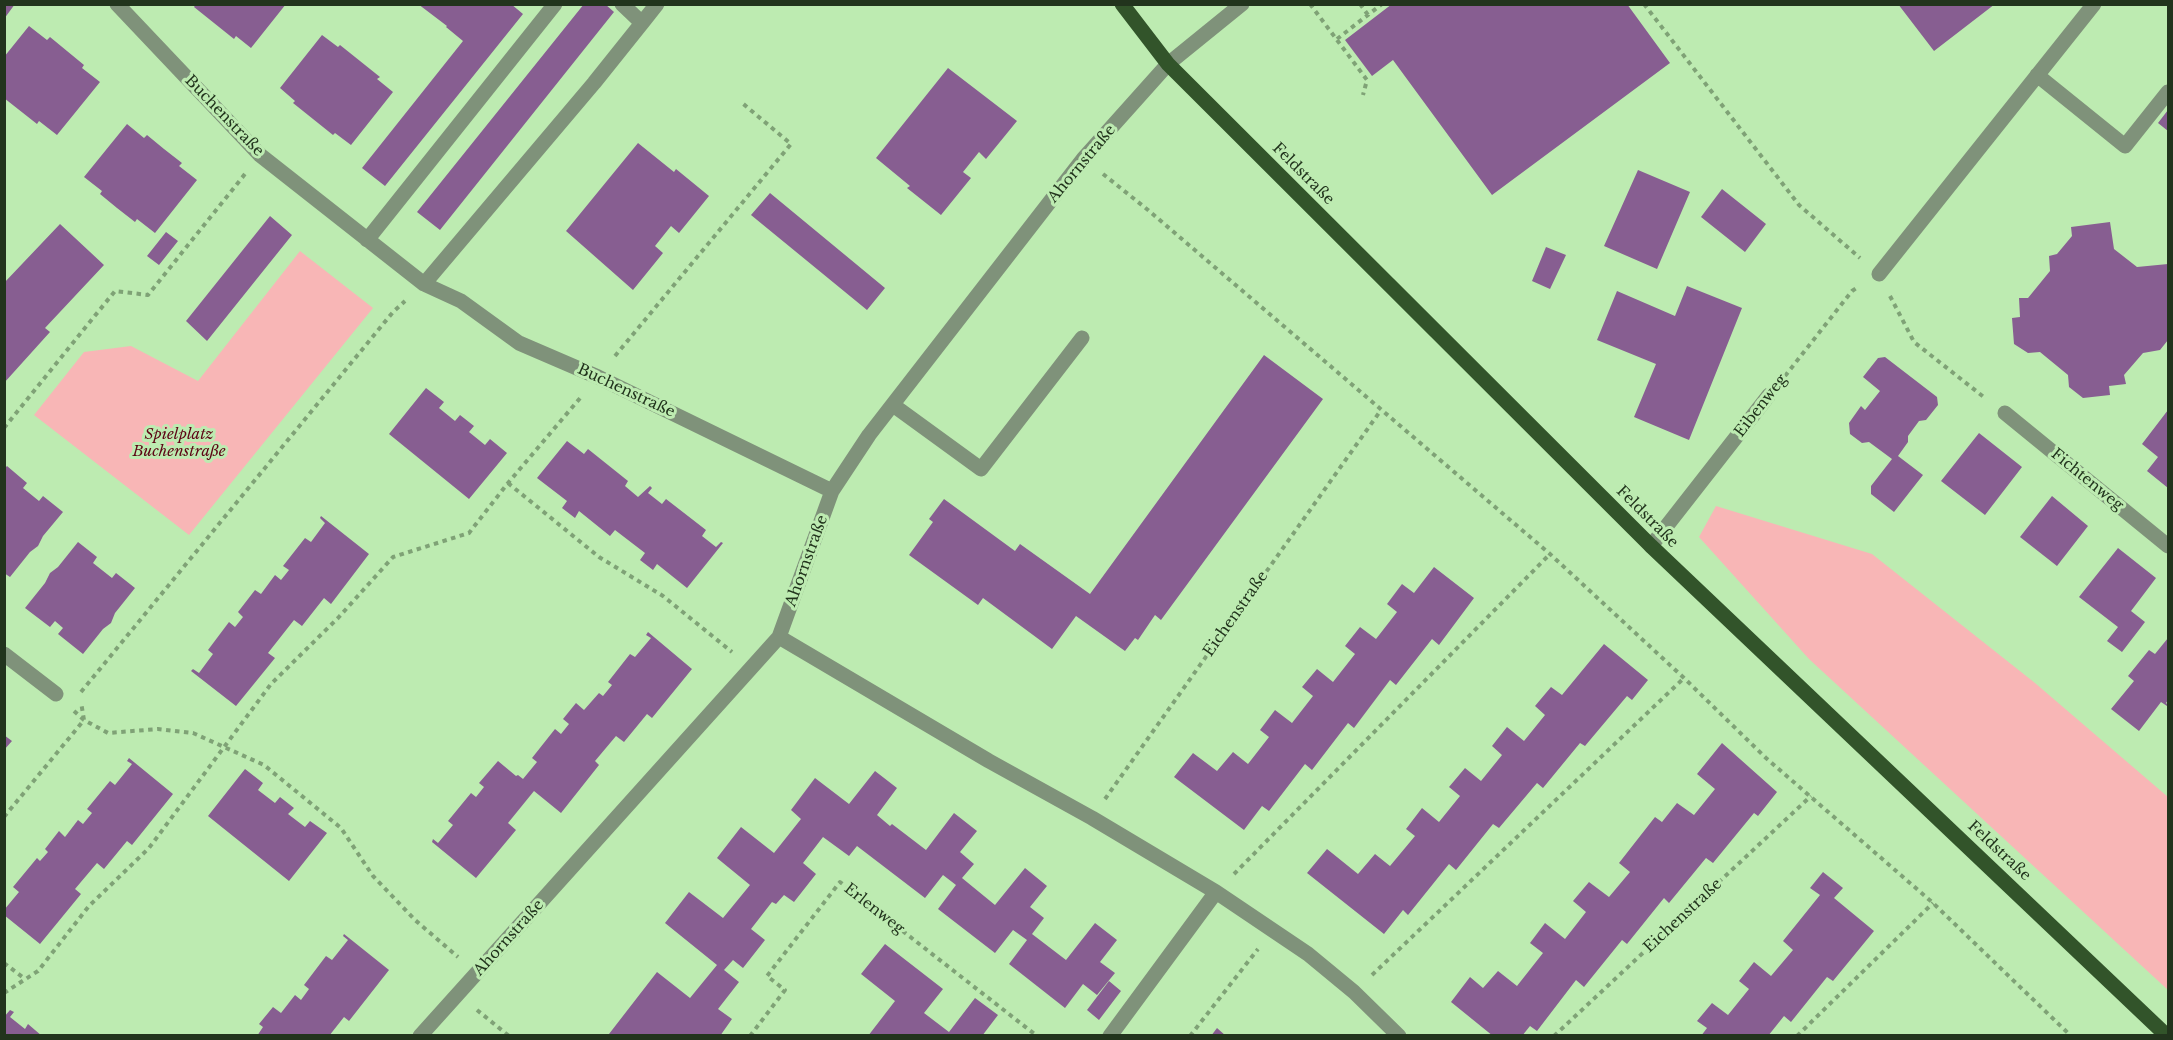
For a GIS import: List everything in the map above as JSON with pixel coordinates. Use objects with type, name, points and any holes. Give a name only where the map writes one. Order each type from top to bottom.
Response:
[{"type":"main road","name":"Feldstraße","points":[[1122,4],[1168,64],[1651,546],[2167,1035]]},
{"type":"street","name":"Buchenstraße","points":[[117,4],[260,155],[424,284],[461,301],[519,343],[598,377],[832,491]]},
{"type":"street","points":[[367,240],[555,4]]},
{"type":"street","points":[[622,4],[642,23]]},
{"type":"street","points":[[424,284],[594,83],[657,4]]},
{"type":"street","name":"Ahornstraße","points":[[420,1035],[779,638],[832,491],[869,435],[1083,159],[1168,64],[1242,4]]},
{"type":"street","points":[[1879,274],[2094,4]]},
{"type":"street","points":[[2037,75],[2125,146],[2169,92]]},
{"type":"street","points":[[893,405],[981,469],[1082,338]]},
{"type":"street","name":"Eibenweg","points":[[1651,546],[1769,395]]},
{"type":"street","name":"Fichtenweg","points":[[2005,413],[2169,546]]},
{"type":"street","points":[[779,638],[1216,892],[1308,954],[1354,992],[1399,1035]]},
{"type":"street","points":[[4,654],[56,694]]},
{"type":"street","points":[[1110,1035],[1216,892]]},
{"type":"path","points":[[1310,4],[1367,80],[1363,95]]},
{"type":"path","points":[[1360,4],[1368,15]]},
{"type":"path","points":[[1337,39],[1382,4]]},
{"type":"path","points":[[1644,4],[1798,205],[1879,274],[1914,342],[2005,413]]},
{"type":"path","points":[[4,993],[38,971],[89,906],[149,848],[271,684],[338,618],[393,557],[469,533],[508,483],[791,144],[741,102]]},
{"type":"path","points":[[4,428],[115,291],[148,295],[260,155]]},
{"type":"path","points":[[1083,159],[1148,210],[1550,554],[1684,678],[1766,758],[1933,903],[2071,1035]]},
{"type":"path","name":"Eibenweg","points":[[1769,395],[1852,291],[1879,274]]},
{"type":"path","points":[[4,817],[84,720],[80,693],[393,312],[424,284]]},
{"type":"path","name":"Eichenstraße","points":[[1092,818],[1381,410]]},
{"type":"path","points":[[508,483],[599,557],[663,596],[751,668]]},
{"type":"path","points":[[1216,892],[1550,554]]},
{"type":"path","points":[[1354,992],[1684,678]]},
{"type":"path","points":[[56,694],[84,720],[108,733],[158,729],[193,734],[264,765],[341,828],[373,876],[415,920],[477,974]]},
{"type":"path","name":"Eichenstraße","points":[[1554,1035],[1811,796]]},
{"type":"path","name":"Erlenweg","points":[[750,1035],[785,990],[767,976],[840,882],[1037,1035]]},
{"type":"path","points":[[1797,1035],[1933,903]]},
{"type":"path","points":[[1190,1035],[1273,930]]},
{"type":"path","points":[[4,963],[25,979]]},
{"type":"path","points":[[457,995],[509,1035]]},
{"type":"green space","name":"Spielplatz Buchenstraße","points":[[300,251],[373,308],[189,535],[34,415],[84,352],[131,346],[198,381]]},
{"type":"green space","points":[[1716,506],[1872,554],[2035,683],[2168,797],[2168,990],[1809,659],[1699,537]]},
{"type":"building","points":[[4,4],[15,4],[4,19]]},
{"type":"building","points":[[196,4],[286,4],[251,48],[236,36],[234,39],[194,7]]},
{"type":"building","points":[[418,4],[511,4],[523,14],[385,186],[362,168],[463,41]]},
{"type":"building","points":[[584,4],[605,4],[614,12],[440,230],[417,212]]},
{"type":"building","points":[[1392,4],[1627,4],[1670,63],[1492,195],[1393,60],[1372,76],[1345,40]]},
{"type":"building","points":[[1898,4],[1995,4],[1934,51]]},
{"type":"building","points":[[29,26],[47,40],[50,37],[84,65],[82,68],[100,82],[57,135],[39,121],[37,124],[4,98],[4,57]]},
{"type":"building","points":[[322,35],[338,47],[340,45],[380,77],[377,79],[393,92],[351,145],[335,133],[333,135],[293,103],[295,101],[280,88]]},
{"type":"building","points":[[948,68],[1017,121],[986,159],[979,152],[963,172],[971,178],[941,215],[907,188],[910,186],[876,158]]},
{"type":"building","points":[[2168,110],[2168,131],[2158,123]]},
{"type":"building","points":[[127,124],[144,138],[147,135],[182,163],[179,166],[197,180],[155,233],[137,219],[135,222],[117,208],[100,194],[102,191],[84,177]]},
{"type":"building","points":[[638,143],[674,172],[676,169],[709,196],[679,233],[671,226],[655,246],[663,253],[633,290],[566,231]]},
{"type":"building","points":[[1638,170],[1690,192],[1657,269],[1604,246]]},
{"type":"building","points":[[1722,189],[1766,224],[1745,252],[1701,217]]},
{"type":"building","points":[[770,193],[885,288],[867,310],[751,215]]},
{"type":"building","points":[[270,216],[292,235],[207,341],[186,321]]},
{"type":"building","points":[[2110,222],[2114,249],[2137,267],[2168,264],[2168,340],[2160,350],[2143,353],[2124,375],[2126,384],[2109,386],[2110,395],[2083,398],[2069,387],[2068,375],[2040,352],[2028,353],[2014,344],[2012,318],[2020,317],[2019,298],[2028,298],[2050,271],[2049,256],[2057,254],[2072,236],[2071,227]]},
{"type":"building","points":[[60,224],[104,265],[45,328],[50,332],[4,383],[4,283]]},
{"type":"building","points":[[166,232],[178,241],[159,265],[147,256]]},
{"type":"building","points":[[1546,247],[1566,255],[1550,289],[1532,281]]},
{"type":"building","points":[[1687,286],[1742,308],[1689,440],[1634,417],[1656,364],[1597,340],[1617,291],[1675,316]]},
{"type":"building","points":[[1264,355],[1323,399],[1161,620],[1155,615],[1138,640],[1135,638],[1125,651],[1076,616],[1052,649],[983,598],[978,605],[909,555],[933,522],[929,519],[944,499],[1015,551],[1020,544],[1090,594]]},
{"type":"building","points":[[1885,357],[1937,397],[1938,405],[1926,420],[1919,421],[1898,456],[1923,475],[1894,512],[1871,494],[1871,486],[1892,459],[1869,442],[1862,443],[1850,434],[1849,423],[1861,406],[1865,410],[1880,391],[1863,377],[1878,358]]},
{"type":"building","points":[[426,388],[444,402],[439,408],[455,421],[460,415],[474,426],[469,432],[485,445],[490,439],[507,453],[469,499],[389,434]]},
{"type":"building","points":[[2168,410],[2168,488],[2147,471],[2158,457],[2142,444]]},
{"type":"building","points":[[1979,433],[2022,467],[1985,515],[1941,481]]},
{"type":"building","points":[[567,441],[584,454],[588,449],[628,481],[625,486],[638,497],[650,486],[652,488],[648,493],[662,504],[666,499],[706,530],[702,536],[716,547],[721,542],[723,543],[687,588],[657,564],[653,570],[640,560],[645,553],[615,530],[610,536],[579,511],[575,518],[562,508],[567,501],[537,478]]},
{"type":"building","points":[[7,466],[27,483],[23,488],[39,501],[43,496],[63,512],[43,536],[38,546],[30,552],[10,577],[4,573],[4,469]]},
{"type":"building","points":[[2052,496],[2088,526],[2057,566],[2020,537]]},
{"type":"building","points":[[321,516],[369,554],[331,604],[324,598],[302,626],[294,620],[268,653],[275,658],[236,706],[191,671],[193,669],[199,673],[213,654],[208,650],[229,622],[235,627],[243,617],[238,612],[255,590],[261,594],[275,575],[281,580],[289,570],[283,566],[305,538],[311,542],[325,523],[320,518]]},
{"type":"building","points":[[78,542],[97,557],[93,563],[112,578],[116,573],[135,588],[115,613],[111,623],[103,629],[83,654],[58,634],[63,628],[55,621],[50,627],[25,608],[50,573],[58,567]]},
{"type":"building","points":[[2118,548],[2156,578],[2131,611],[2145,622],[2122,652],[2107,641],[2118,627],[2079,597]]},
{"type":"building","points":[[1434,567],[1474,598],[1439,645],[1432,639],[1396,685],[1390,680],[1354,728],[1348,723],[1312,770],[1305,764],[1269,811],[1262,806],[1244,830],[1174,777],[1193,753],[1217,771],[1233,752],[1248,764],[1269,737],[1260,730],[1275,710],[1292,723],[1313,696],[1302,687],[1317,669],[1333,682],[1355,654],[1345,646],[1360,627],[1376,639],[1397,612],[1387,604],[1402,584],[1414,593]]},
{"type":"building","points":[[648,632],[692,669],[652,718],[647,714],[624,742],[616,736],[595,761],[599,765],[561,813],[534,791],[508,823],[516,830],[476,878],[432,842],[433,839],[438,843],[453,825],[448,821],[471,793],[476,797],[484,787],[479,783],[498,761],[523,779],[537,762],[532,758],[555,729],[561,734],[569,724],[563,719],[576,703],[584,710],[599,693],[603,696],[612,685],[608,682],[630,654],[635,657],[651,638],[646,635]]},
{"type":"building","points":[[2168,638],[2168,700],[2166,703],[2168,705],[2161,702],[2139,731],[2111,709],[2134,681],[2128,676],[2149,650],[2155,654]]},
{"type":"building","points":[[1604,644],[1648,680],[1632,700],[1627,696],[1585,746],[1580,743],[1543,788],[1537,783],[1499,828],[1493,824],[1456,870],[1449,864],[1408,915],[1403,910],[1384,934],[1307,873],[1327,849],[1358,874],[1375,854],[1390,866],[1415,836],[1406,829],[1422,808],[1439,822],[1460,796],[1449,787],[1465,768],[1481,781],[1502,755],[1492,746],[1507,727],[1524,741],[1545,715],[1535,706],[1551,687],[1562,695]]},
{"type":"building","points":[[4,735],[12,741],[4,750]]},
{"type":"building","points":[[1722,743],[1777,792],[1758,816],[1754,813],[1713,863],[1706,858],[1669,903],[1664,898],[1627,944],[1622,940],[1584,987],[1576,980],[1537,1031],[1530,1026],[1522,1036],[1493,1036],[1451,1002],[1470,977],[1483,988],[1498,971],[1517,986],[1543,953],[1530,943],[1545,923],[1565,939],[1586,912],[1573,901],[1589,882],[1609,897],[1630,872],[1619,863],[1655,817],[1662,822],[1677,803],[1694,815],[1715,789],[1697,774]]},
{"type":"building","points":[[129,758],[173,794],[132,845],[127,841],[104,869],[97,863],[75,889],[81,894],[40,944],[4,915],[4,910],[19,892],[13,887],[37,858],[40,861],[48,852],[45,849],[59,831],[65,837],[78,820],[83,824],[92,813],[87,809],[110,781],[115,785],[132,764],[127,761]]},
{"type":"building","points":[[245,769],[263,783],[258,790],[275,803],[280,797],[294,808],[288,814],[305,827],[310,821],[327,833],[289,881],[208,816]]},
{"type":"building","points":[[875,771],[897,788],[877,815],[926,850],[954,813],[977,831],[960,852],[974,864],[962,878],[995,905],[1025,868],[1047,886],[1030,907],[1044,918],[1032,934],[1066,960],[1095,923],[1117,940],[1100,962],[1115,973],[1097,995],[1083,984],[1065,1008],[1009,964],[1027,940],[1013,930],[995,953],[938,909],[956,885],[943,875],[925,898],[857,846],[849,856],[823,837],[803,863],[816,874],[794,902],[784,895],[776,904],[772,902],[751,929],[765,940],[743,968],[733,960],[724,970],[739,982],[718,1009],[732,1019],[720,1036],[609,1034],[657,972],[690,998],[717,965],[665,923],[689,892],[723,918],[750,885],[717,858],[741,827],[774,853],[801,819],[791,810],[815,778],[849,804]]},
{"type":"building","points":[[1823,872],[1843,888],[1834,898],[1874,931],[1833,981],[1827,977],[1791,1022],[1784,1016],[1768,1036],[1701,1036],[1707,1028],[1697,1021],[1712,1003],[1728,1015],[1749,989],[1739,981],[1754,962],[1771,976],[1793,950],[1783,941],[1820,895],[1810,888]]},
{"type":"building","points":[[344,934],[389,970],[349,1021],[344,1017],[329,1036],[257,1036],[263,1027],[259,1024],[273,1007],[281,1013],[295,995],[301,1000],[309,989],[304,985],[326,956],[332,960],[348,940],[343,936]]},
{"type":"building","points":[[885,944],[943,989],[924,1013],[949,1032],[975,998],[998,1015],[982,1036],[868,1036],[895,1001],[861,974]]},
{"type":"building","points":[[1109,981],[1121,991],[1099,1020],[1087,1010]]},
{"type":"building","points":[[10,1010],[14,1012],[10,1017],[25,1029],[28,1024],[42,1036],[4,1036],[4,1017]]},
{"type":"building","points":[[1217,1028],[1226,1036],[1211,1036]]}]
